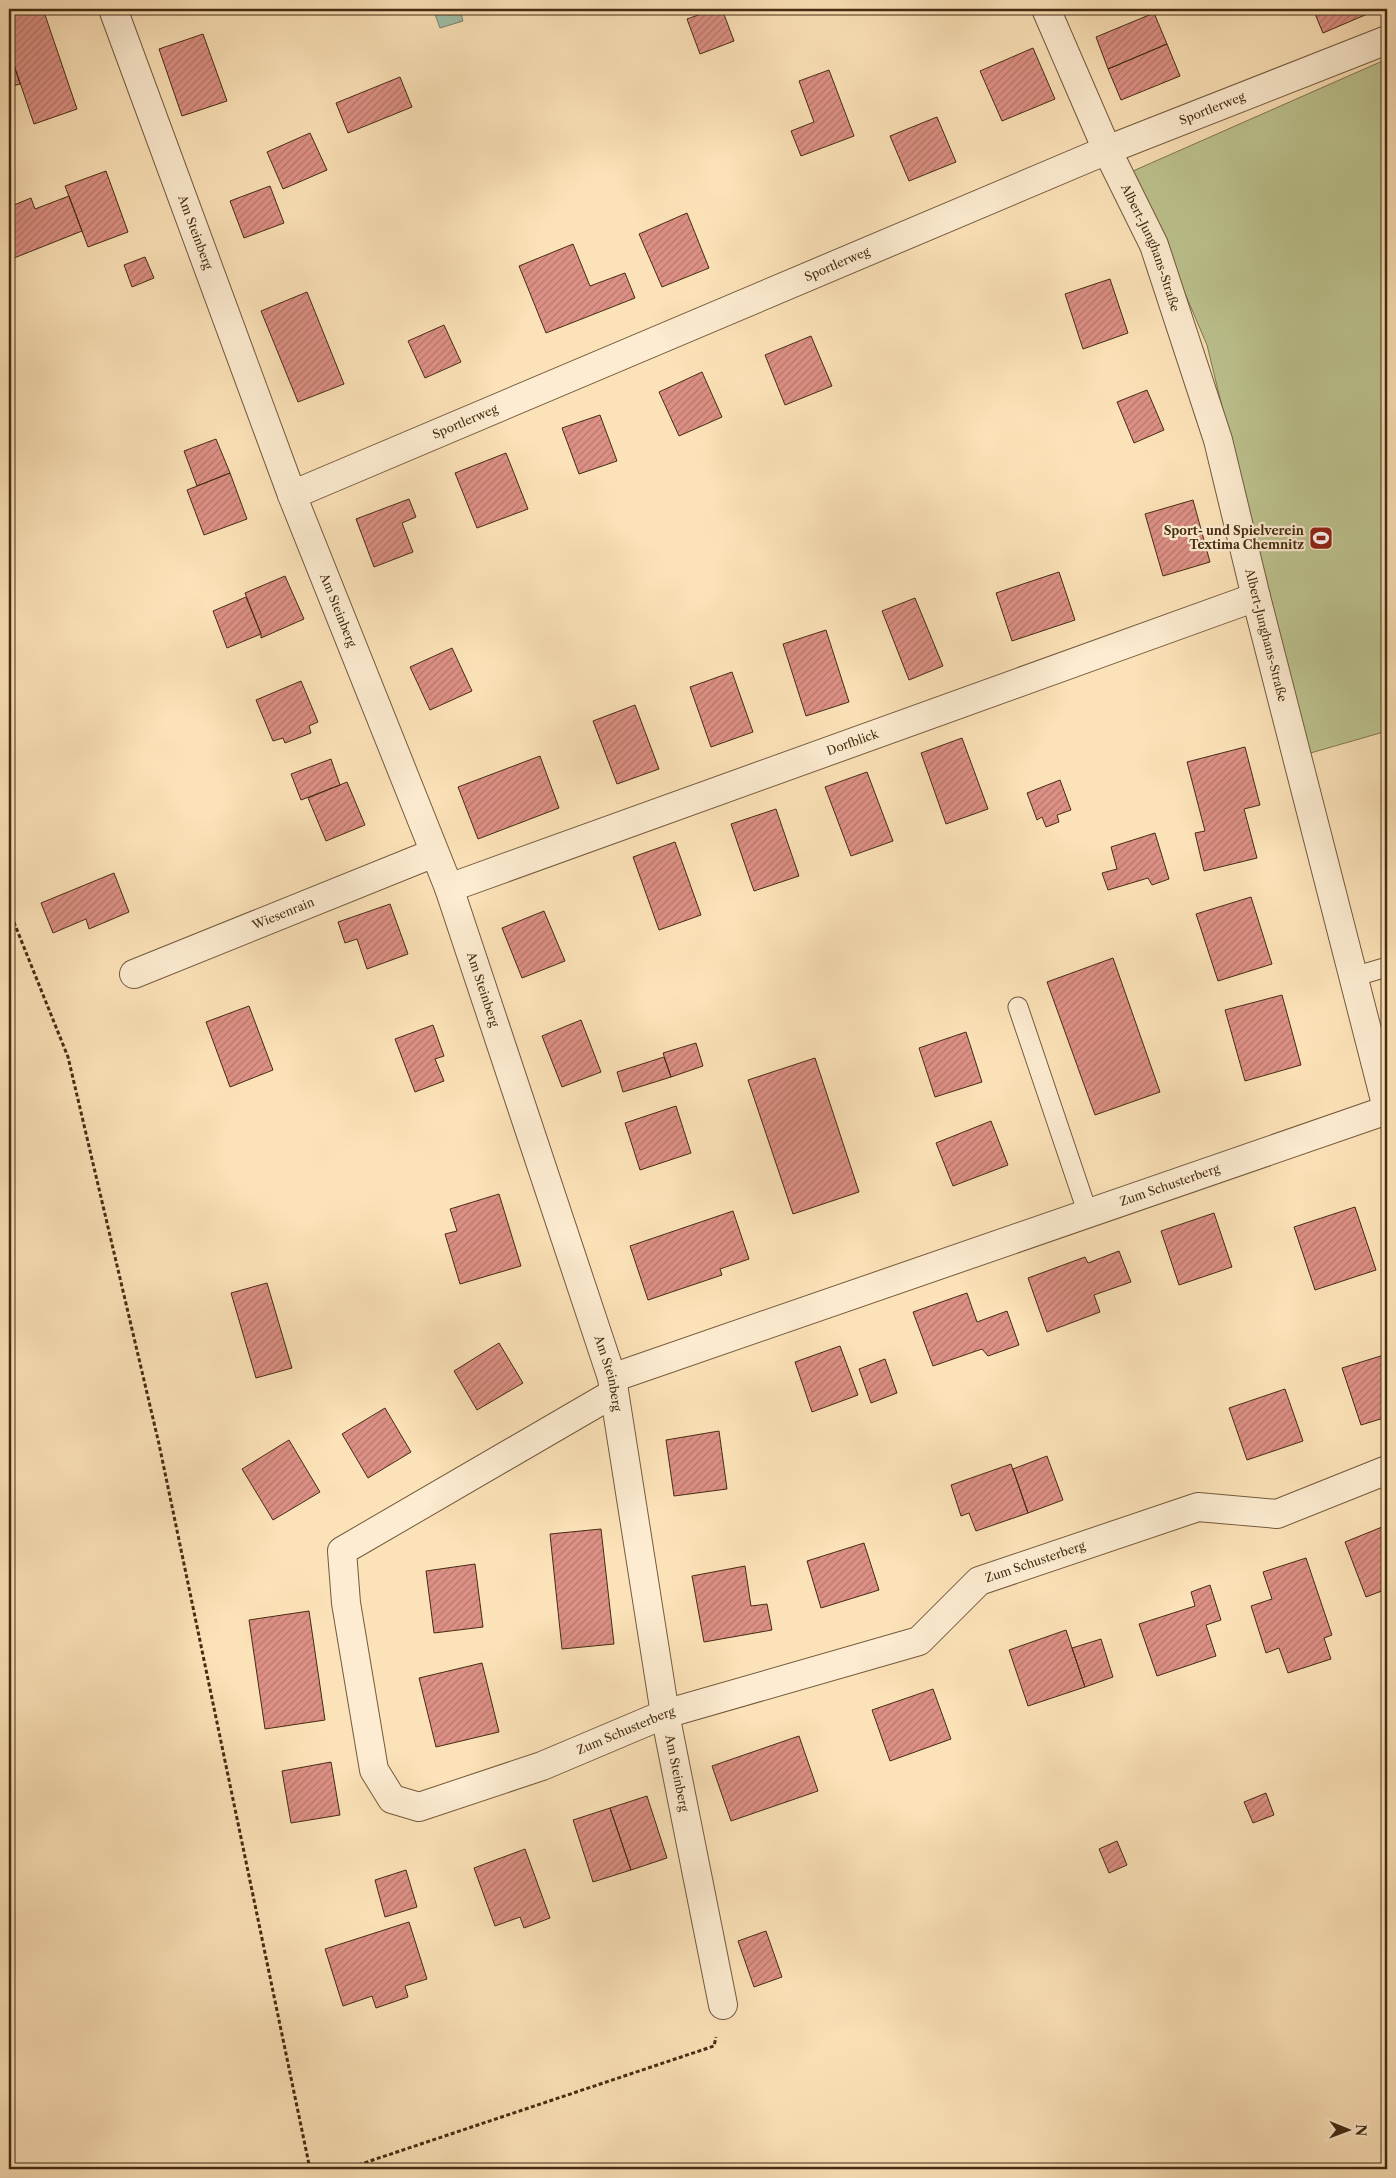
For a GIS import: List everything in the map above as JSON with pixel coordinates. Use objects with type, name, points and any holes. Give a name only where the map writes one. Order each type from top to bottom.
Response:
[{"type":"street","name":"Am Steinberg","points":[[114,9],[292,495],[449,888],[535,1142],[613,1386],[665,1714],[724,2006]]},
{"type":"street","name":"Albert-Junghans-Straße","points":[[1046,9],[1107,150],[1157,254],[1218,440],[1256,597],[1387,1109]]},
{"type":"street","name":"Sportlerweg","points":[[292,495],[1107,150],[1387,40]]},
{"type":"street","name":"Dorfblick","points":[[449,888],[1256,597]]},
{"type":"street","name":"Wiesenrain","points":[[134,974],[434,853]]},
{"type":"street","name":"Zum Schusterberg","points":[[1387,1109],[1088,1214],[613,1386],[342,1551],[346,1603],[374,1770],[392,1799],[418,1807],[542,1766],[665,1714],[919,1641],[980,1581],[1198,1507],[1277,1514],[1387,1470]]},
{"type":"lane","points":[[1354,976],[1387,967]]},
{"type":"lane","points":[[1018,1007],[1088,1214]]},
{"type":"path","points":[[9,910],[68,1057],[159,1444],[310,2169]]},
{"type":"path","points":[[346,2169],[714,2046],[724,2006]]},
{"type":"shaded area","name":"Sport- und Spielverein Textima Chemnitz","points":[[1387,59],[1387,731],[1307,754],[1207,345],[1133,171]]},
{"type":"water","points":[[433,9],[460,9],[463,21],[440,28]]},
{"type":"building","points":[[9,9],[43,9],[77,109],[34,124],[9,50]]},
{"type":"building","points":[[715,9],[722,9],[734,41],[700,54],[687,19]]},
{"type":"building","points":[[1313,9],[1379,9],[1323,33]]},
{"type":"building","points":[[1154,13],[1167,44],[1108,69],[1096,37]]},
{"type":"building","points":[[203,34],[227,101],[182,116],[159,49]]},
{"type":"building","points":[[1167,44],[1180,76],[1121,100],[1108,69]]},
{"type":"building","points":[[1033,48],[1055,99],[1002,121],[980,71]]},
{"type":"building","points":[[9,50],[20,84],[9,87]]},
{"type":"building","points":[[829,70],[854,136],[801,156],[791,131],[814,122],[799,81]]},
{"type":"building","points":[[400,77],[412,107],[348,133],[336,103]]},
{"type":"building","points":[[937,117],[956,162],[909,181],[890,136]]},
{"type":"building","points":[[310,133],[327,170],[283,189],[267,152]]},
{"type":"building","points":[[106,171],[128,232],[88,247],[65,186]]},
{"type":"building","points":[[270,186],[284,223],[244,238],[230,201]]},
{"type":"building","points":[[69,196],[82,231],[14,258],[9,244],[9,207],[31,198],[35,209]]},
{"type":"building","points":[[687,213],[709,268],[662,287],[639,234]]},
{"type":"building","points":[[573,244],[590,286],[625,273],[635,298],[546,333],[519,266]]},
{"type":"building","points":[[145,257],[154,278],[132,287],[124,265]]},
{"type":"building","points":[[1110,279],[1128,333],[1083,349],[1065,294]]},
{"type":"building","points":[[307,292],[344,384],[298,402],[261,311]]},
{"type":"building","points":[[444,325],[461,362],[425,378],[408,341]]},
{"type":"building","points":[[811,336],[832,386],[785,405],[765,355]]},
{"type":"building","points":[[702,372],[722,417],[679,436],[659,392]]},
{"type":"building","points":[[1147,390],[1164,430],[1134,443],[1117,402]]},
{"type":"building","points":[[600,415],[617,461],[579,474],[562,428]]},
{"type":"building","points":[[216,439],[230,473],[197,486],[184,451]]},
{"type":"building","points":[[506,453],[528,509],[477,528],[455,473]]},
{"type":"building","points":[[230,473],[247,519],[204,535],[187,490]]},
{"type":"building","points":[[409,499],[416,517],[402,523],[413,552],[374,567],[356,519]]},
{"type":"building","points":[[1193,500],[1210,562],[1163,576],[1145,514]]},
{"type":"building","points":[[1059,572],[1075,620],[1012,641],[996,593]]},
{"type":"building","points":[[285,576],[304,619],[261,638],[245,593]]},
{"type":"building","points":[[246,597],[261,634],[227,648],[213,611]]},
{"type":"building","points":[[915,598],[943,666],[909,680],[882,611]]},
{"type":"building","points":[[826,630],[849,702],[806,716],[783,644]]},
{"type":"building","points":[[452,648],[472,691],[430,710],[410,667]]},
{"type":"building","points":[[732,672],[753,732],[711,747],[690,687]]},
{"type":"building","points":[[301,681],[318,722],[309,726],[311,733],[285,743],[283,738],[273,741],[256,700]]},
{"type":"building","points":[[635,705],[659,769],[617,784],[593,721]]},
{"type":"building","points":[[962,738],[988,809],[946,824],[921,753]]},
{"type":"building","points":[[1245,747],[1260,805],[1244,809],[1257,858],[1204,871],[1195,833],[1205,831],[1187,762]]},
{"type":"building","points":[[540,756],[559,808],[478,839],[458,787]]},
{"type":"building","points":[[331,759],[340,785],[301,800],[291,774]]},
{"type":"building","points":[[867,772],[893,841],[851,856],[825,787]]},
{"type":"building","points":[[1060,780],[1071,810],[1057,815],[1059,822],[1046,827],[1042,817],[1037,820],[1027,793]]},
{"type":"building","points":[[347,782],[365,825],[326,841],[308,798]]},
{"type":"building","points":[[776,809],[799,876],[754,891],[731,824]]},
{"type":"building","points":[[1155,833],[1169,879],[1152,885],[1148,878],[1108,890],[1102,873],[1117,869],[1111,847]]},
{"type":"building","points":[[675,842],[701,915],[659,930],[633,857]]},
{"type":"building","points":[[114,873],[129,912],[89,929],[86,919],[53,933],[41,903]]},
{"type":"building","points":[[1251,897],[1272,964],[1218,981],[1196,914]]},
{"type":"building","points":[[390,904],[408,954],[367,969],[357,939],[345,943],[338,922]]},
{"type":"building","points":[[544,911],[565,961],[522,978],[502,928]]},
{"type":"building","points":[[1113,958],[1160,1092],[1095,1115],[1047,982]]},
{"type":"building","points":[[1282,995],[1301,1065],[1245,1081],[1225,1010]]},
{"type":"building","points":[[249,1006],[273,1070],[230,1087],[206,1022]]},
{"type":"building","points":[[581,1020],[601,1072],[562,1087],[542,1036]]},
{"type":"building","points":[[433,1025],[444,1056],[435,1059],[444,1081],[415,1092],[395,1039]]},
{"type":"building","points":[[966,1032],[982,1082],[935,1097],[919,1048]]},
{"type":"building","points":[[696,1043],[703,1066],[671,1077],[663,1053]]},
{"type":"building","points":[[664,1057],[671,1077],[623,1092],[617,1072]]},
{"type":"building","points":[[815,1058],[859,1192],[793,1214],[748,1080]]},
{"type":"building","points":[[676,1106],[691,1153],[640,1170],[625,1123]]},
{"type":"building","points":[[991,1121],[1008,1165],[953,1186],[936,1143]]},
{"type":"building","points":[[499,1194],[521,1266],[460,1284],[445,1234],[457,1231],[450,1209]]},
{"type":"building","points":[[1355,1207],[1376,1270],[1315,1290],[1294,1227]]},
{"type":"building","points":[[733,1211],[749,1259],[720,1269],[722,1275],[648,1300],[630,1246]]},
{"type":"building","points":[[1214,1213],[1232,1267],[1179,1285],[1161,1231]]},
{"type":"building","points":[[1119,1251],[1131,1282],[1094,1295],[1100,1312],[1047,1332],[1028,1278],[1085,1257],[1088,1263]]},
{"type":"building","points":[[267,1283],[292,1368],[256,1378],[231,1293]]},
{"type":"building","points":[[967,1293],[977,1322],[1007,1311],[1019,1345],[988,1356],[982,1349],[933,1366],[913,1312]]},
{"type":"building","points":[[499,1343],[523,1383],[477,1410],[454,1371]]},
{"type":"building","points":[[840,1346],[858,1395],[812,1412],[795,1362]]},
{"type":"building","points":[[1387,1354],[1387,1417],[1361,1425],[1342,1368]]},
{"type":"building","points":[[885,1359],[897,1393],[871,1403],[859,1369]]},
{"type":"building","points":[[1285,1389],[1303,1441],[1247,1460],[1229,1408]]},
{"type":"building","points":[[385,1408],[411,1452],[368,1478],[342,1434]]},
{"type":"building","points":[[719,1431],[727,1489],[674,1496],[666,1440]]},
{"type":"building","points":[[289,1440],[320,1492],[273,1520],[242,1469]]},
{"type":"building","points":[[1047,1456],[1063,1500],[1028,1513],[1013,1469]]},
{"type":"building","points":[[1011,1464],[1028,1513],[976,1531],[969,1513],[961,1516],[951,1485]]},
{"type":"building","points":[[1387,1525],[1387,1589],[1366,1597],[1345,1542]]},
{"type":"building","points":[[601,1529],[614,1644],[562,1649],[550,1534]]},
{"type":"building","points":[[864,1543],[879,1590],[821,1608],[807,1561]]},
{"type":"building","points":[[1306,1558],[1332,1635],[1324,1638],[1331,1659],[1288,1673],[1279,1648],[1266,1653],[1251,1606],[1272,1599],[1263,1572]]},
{"type":"building","points":[[475,1564],[483,1627],[434,1633],[426,1571]]},
{"type":"building","points":[[745,1566],[751,1606],[767,1604],[772,1630],[704,1642],[692,1576]]},
{"type":"building","points":[[1210,1585],[1221,1620],[1206,1625],[1216,1656],[1157,1676],[1139,1624],[1195,1606],[1191,1592]]},
{"type":"building","points":[[309,1611],[325,1720],[265,1729],[249,1620]]},
{"type":"building","points":[[1066,1630],[1085,1687],[1028,1706],[1009,1650]]},
{"type":"building","points":[[1101,1639],[1113,1677],[1085,1687],[1072,1648]]},
{"type":"building","points":[[482,1663],[499,1732],[436,1747],[419,1678]]},
{"type":"building","points":[[933,1689],[951,1739],[890,1761],[872,1710]]},
{"type":"building","points":[[799,1736],[818,1791],[731,1821],[712,1766]]},
{"type":"building","points":[[331,1762],[340,1815],[291,1823],[282,1771]]},
{"type":"building","points":[[1266,1793],[1274,1815],[1253,1823],[1244,1802]]},
{"type":"building","points":[[647,1796],[667,1858],[631,1870],[610,1808]]},
{"type":"building","points":[[610,1808],[631,1870],[593,1882],[573,1820]]},
{"type":"building","points":[[1117,1841],[1127,1865],[1109,1873],[1099,1849]]},
{"type":"building","points":[[525,1849],[550,1918],[524,1928],[520,1917],[495,1926],[474,1868]]},
{"type":"building","points":[[406,1870],[417,1907],[385,1917],[375,1880]]},
{"type":"building","points":[[409,1922],[427,1979],[405,1986],[408,1997],[376,2008],[372,1996],[343,2006],[325,1949]]},
{"type":"building","points":[[766,1931],[782,1977],[754,1987],[738,1941]]},
{"type":"place","name":"Sport- und Spielverein Textima Chemnitz","points":[[1321,538]]}]
